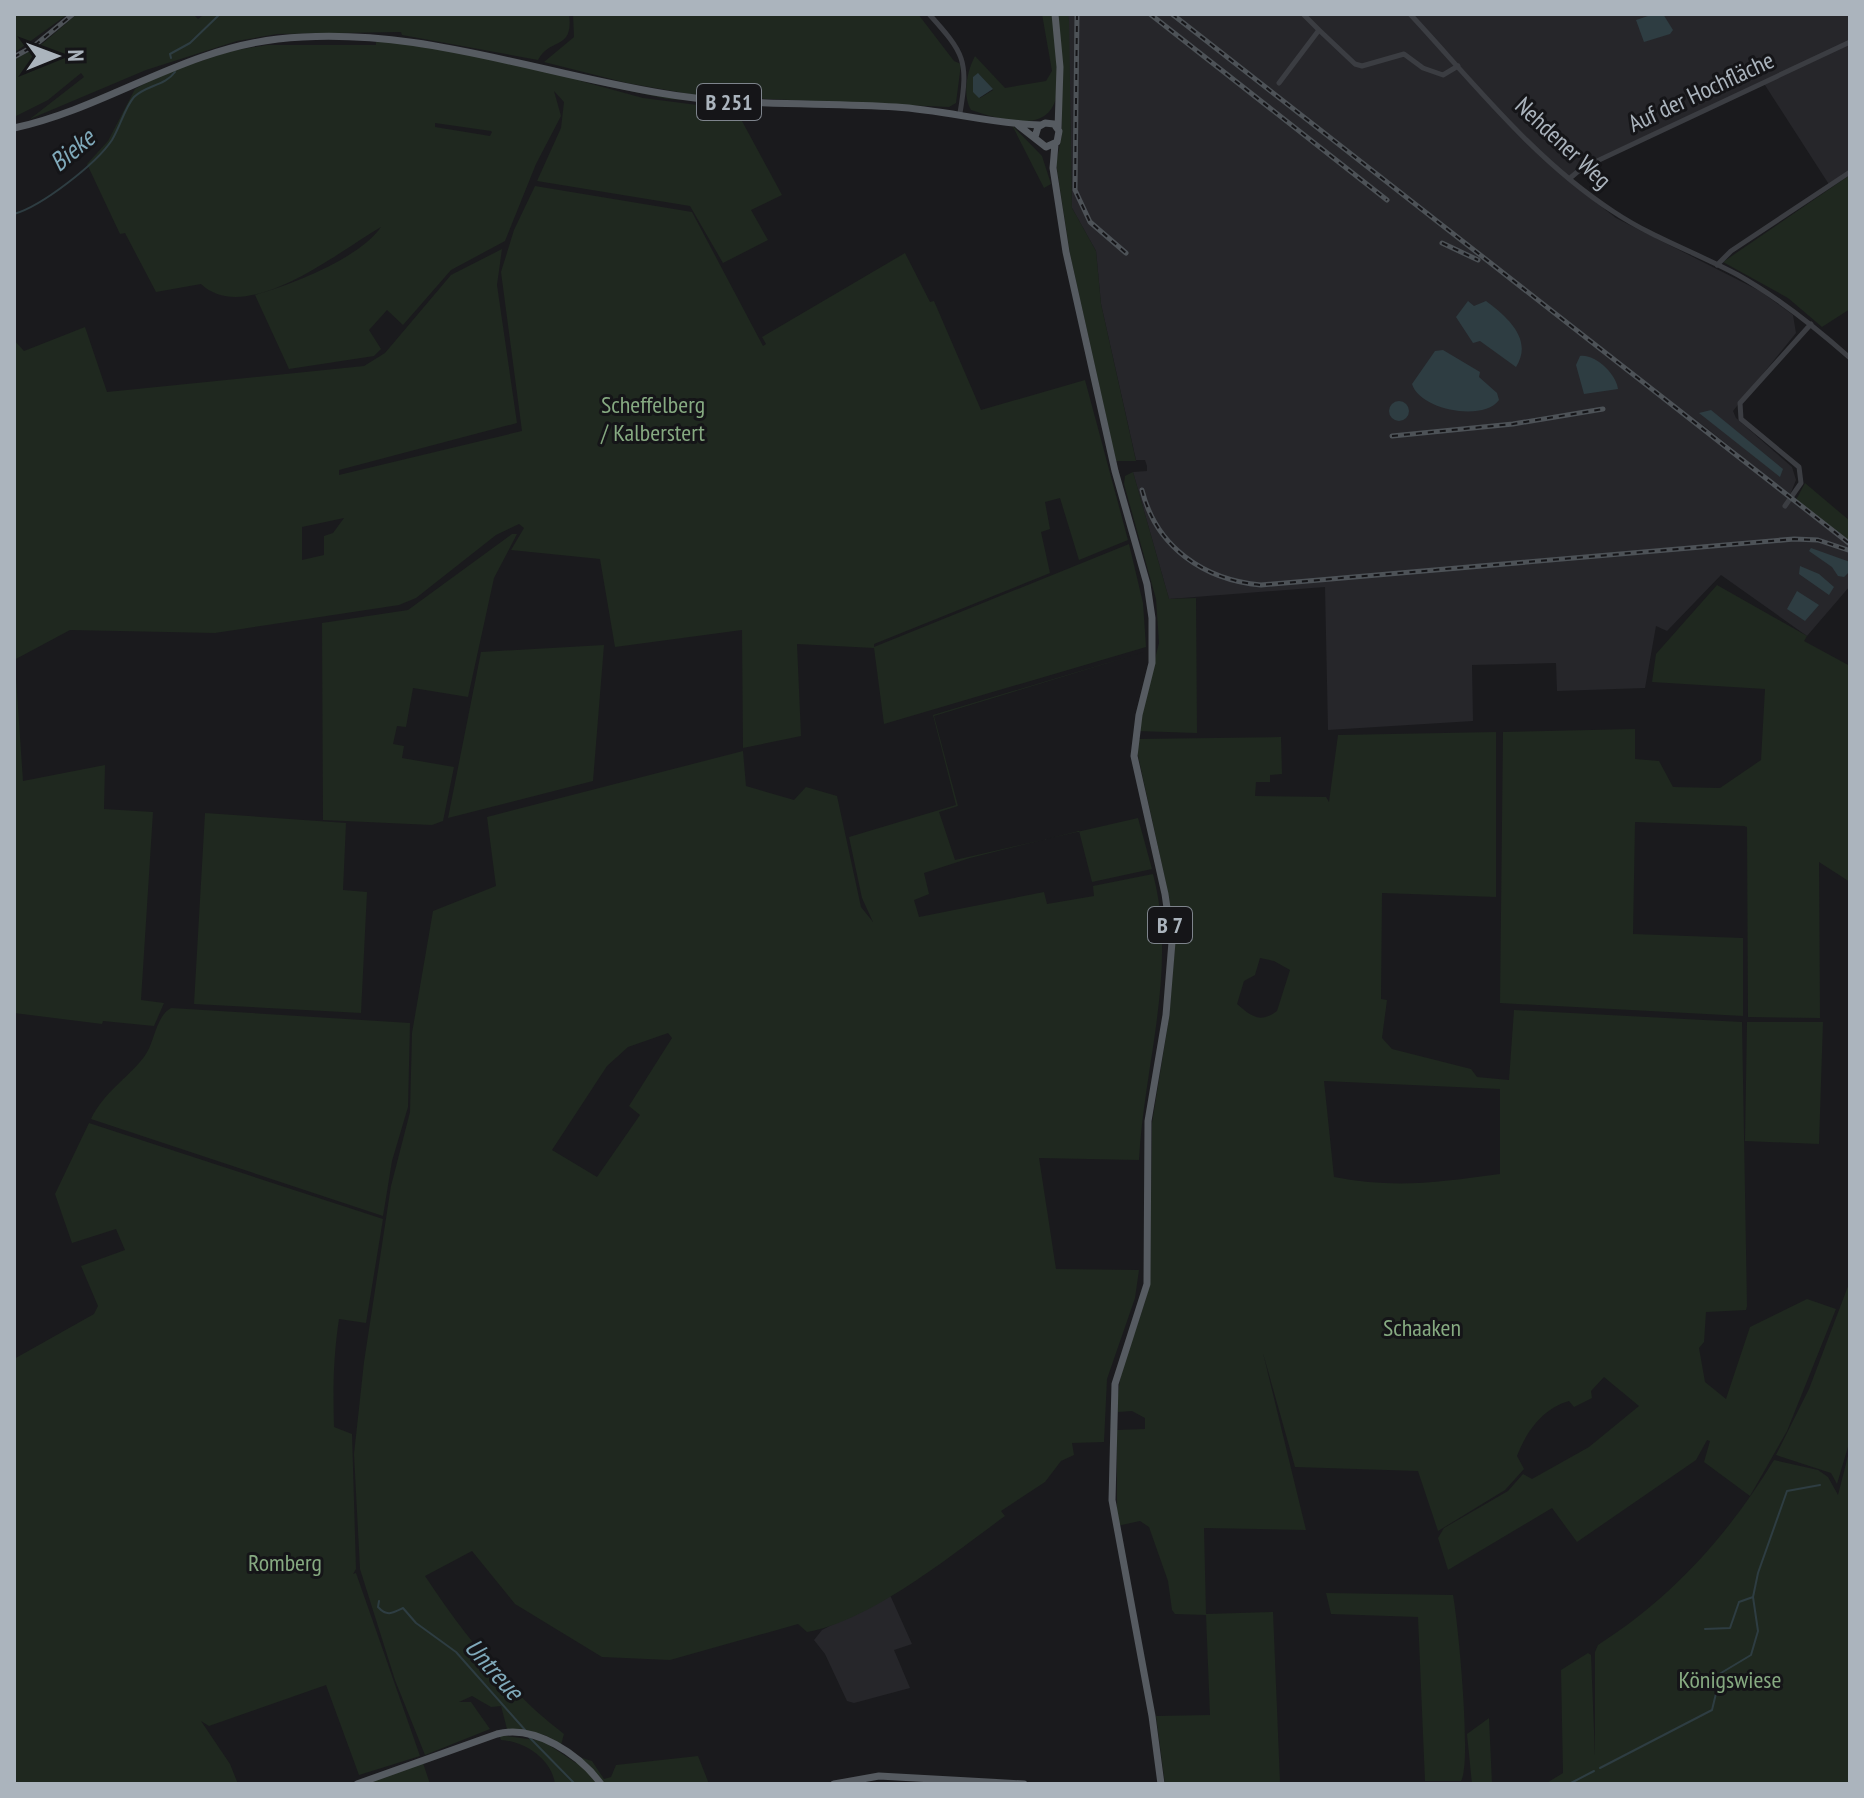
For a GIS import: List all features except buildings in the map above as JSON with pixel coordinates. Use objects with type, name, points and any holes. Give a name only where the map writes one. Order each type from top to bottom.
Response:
[{"type":"main road","name":"B 7","points":[[1055,14],[1060,75],[1057,107],[1059,137],[1055,144],[1053,168],[1069,264],[1115,471],[1147,584],[1152,618],[1152,663],[1139,715],[1134,756],[1165,894],[1172,942],[1166,1015],[1148,1121],[1147,1284],[1115,1384],[1112,1500],[1152,1716],[1161,1784]]},
{"type":"main road","name":"B 251","points":[[14,128],[68,111],[197,57],[278,39],[339,36],[396,40],[700,99],[894,107],[960,113],[1016,124],[1043,124]]},
{"type":"main road","points":[[1035,137],[1057,107]]},
{"type":"main road","name":"B 251","points":[[1016,124],[1035,137]]},
{"type":"main road","points":[[1043,124],[1058,129]]},
{"type":"main road","name":"B 7","points":[[1035,137],[1053,168]]},
{"type":"main road","points":[[1042,146],[1055,144]]},
{"type":"main road","points":[[357,1784],[497,1734],[528,1733],[580,1762],[601,1784]]},
{"type":"main road","points":[[834,1784],[879,1776],[1024,1784]]},
{"type":"street","points":[[929,14],[963,57],[965,83],[960,113]]},
{"type":"street","points":[[1303,14],[1355,64],[1362,66],[1404,54],[1423,68],[1443,75],[1458,66]]},
{"type":"street","name":"Nehdener Weg","points":[[1410,14],[1569,179],[1634,224],[1761,289],[1811,324],[1850,358]]},
{"type":"street","points":[[1279,83],[1319,30]]},
{"type":"street","name":"Auf der Hochfläche","points":[[1569,179],[1582,168],[1850,42]]},
{"type":"street","points":[[1717,265],[1723,256],[1850,172]]},
{"type":"street","points":[[1785,506],[1801,483],[1799,467],[1741,419],[1738,411],[1740,403],[1811,324]]},
{"type":"shaded area","points":[[1068,14],[1848,14],[1850,173],[1830,186],[1763,82],[1576,168],[1571,183],[1616,218],[1760,291],[1793,315],[1796,333],[1733,411],[1736,418],[1792,467],[1796,480],[1790,495],[1688,413],[1850,546],[1850,586],[1807,636],[1721,575],[1667,631],[1656,626],[1645,688],[1557,691],[1556,663],[1472,665],[1473,721],[1328,730],[1325,587],[1169,599],[1133,472],[1147,471],[1147,466],[1145,460],[1136,460],[1101,304],[1096,251],[1072,208]]},
{"type":"shaded area","points":[[1663,14],[1673,30],[1670,34],[1644,42],[1636,20]]},
{"type":"shaded area","points":[[978,73],[993,89],[979,98],[973,92],[973,77]]},
{"type":"shaded area","points":[[1468,301],[1474,306],[1486,301],[1515,329],[1522,347],[1516,367],[1480,341],[1473,343],[1456,317]]},
{"type":"shaded area","points":[[1443,350],[1480,372],[1479,377],[1497,393],[1499,400],[1491,407],[1480,410],[1452,410],[1427,401],[1417,393],[1412,384],[1435,351]]},
{"type":"shaded area","points":[[1580,356],[1593,358],[1605,367],[1618,389],[1584,394],[1576,365]]},
{"type":"shaded area","points":[[1399,401],[1406,404],[1409,411],[1406,418],[1399,421],[1392,418],[1389,411],[1392,404]]},
{"type":"shaded area","points":[[1711,410],[1783,469],[1780,477],[1699,413]]},
{"type":"shaded area","points":[[1811,548],[1850,562],[1850,571],[1844,577],[1838,576],[1832,567],[1809,551]]},
{"type":"shaded area","points":[[1800,566],[1819,574],[1834,587],[1829,595],[1799,574]]},
{"type":"shaded area","points":[[1797,591],[1819,605],[1805,621],[1787,609]]},
{"type":"shaded area","points":[[890,1595],[912,1644],[894,1650],[910,1688],[854,1703],[847,1701],[825,1654],[814,1640],[822,1630]]},
{"type":"green space","points":[[14,14],[68,14],[14,53]]},
{"type":"green space","points":[[77,14],[193,14],[198,19],[205,14],[569,14],[570,26],[565,39],[549,48],[538,60],[402,35],[401,32],[277,34],[237,41],[146,70],[30,119],[84,77],[81,73],[48,100],[14,117],[14,60],[42,44]]},
{"type":"green space","points":[[573,14],[918,14],[954,61],[961,64],[956,103],[949,107],[701,96],[627,83],[544,62],[574,37]]},
{"type":"green space","points":[[1042,14],[1052,14],[1058,68],[1054,105],[1044,116],[1028,121],[1004,119],[971,110],[968,104],[967,83],[975,56],[1005,88],[1046,81],[1052,71]],"holes":[[[979,74],[993,90],[980,98],[973,90],[973,77]]]},
{"type":"green space","points":[[1058,14],[1068,14],[1069,21],[1072,208],[1096,251],[1101,304],[1136,461],[1116,461],[1070,254],[1056,163],[1062,135]]},
{"type":"green space","points":[[376,40],[425,45],[707,101],[668,99],[577,80],[643,98],[736,110],[782,195],[751,210],[768,240],[723,263],[690,206],[537,181],[561,128],[564,102],[554,91],[561,116],[536,164],[505,241],[451,270],[403,325],[387,310],[369,330],[381,349],[374,356],[289,369],[255,295],[267,291],[243,297],[220,295],[201,284],[156,292],[125,233],[120,234],[87,164],[108,141],[135,89],[162,74],[231,51],[267,45],[376,45]],"holes":[[[435,123],[492,132],[490,136],[435,127]],[[381,227],[341,260],[287,285],[267,291],[318,267]]]},
{"type":"green space","points":[[1012,125],[1042,156],[1051,184],[1044,188]]},
{"type":"green space","points":[[1850,175],[1850,309],[1822,327],[1788,298],[1723,262]]},
{"type":"green space","name":"Scheffelberg / Kalberstert","points":[[535,186],[692,212],[763,346],[766,344],[762,337],[905,253],[930,302],[934,301],[981,410],[1085,380],[1128,540],[1079,560],[1060,498],[1045,502],[1050,529],[1041,532],[1050,573],[874,644],[874,647],[1129,544],[1143,603],[1146,647],[884,724],[874,648],[797,644],[801,736],[743,748],[742,630],[615,647],[600,559],[511,550],[524,528],[519,524],[496,535],[416,598],[399,605],[215,633],[70,630],[14,660],[14,340],[24,351],[85,327],[107,392],[364,366],[385,353],[451,275],[502,249],[497,285],[517,423],[339,470],[339,475],[522,431],[501,272],[514,230]],"holes":[[[344,518],[333,533],[324,536],[324,555],[302,560],[302,527]]]},
{"type":"green space","points":[[1133,472],[1169,599],[1196,598],[1197,733],[1137,731],[1159,643],[1156,599],[1124,484],[1125,476]]},
{"type":"green space","points":[[1805,483],[1850,521],[1850,541],[1796,500]]},
{"type":"green space","points":[[512,534],[517,534],[494,578],[468,697],[413,688],[406,727],[397,726],[393,744],[404,746],[402,758],[454,767],[443,821],[432,825],[323,820],[322,623],[408,610]]},
{"type":"green space","points":[[1717,585],[1807,636],[1804,641],[1850,666],[1850,882],[1819,862],[1820,1018],[1748,1017],[1747,827],[1744,826],[1635,822],[1633,934],[1743,938],[1743,1016],[1500,1003],[1503,732],[1635,729],[1635,759],[1659,761],[1673,787],[1720,788],[1761,760],[1765,689],[1652,682],[1656,654]]},
{"type":"green space","points":[[604,645],[593,781],[448,818],[481,652]]},
{"type":"green space","points":[[1144,652],[934,716],[958,806],[939,812],[955,860],[1049,838],[924,873],[929,894],[914,900],[919,917],[1044,892],[1047,904],[1094,896],[1093,886],[1153,874],[1160,910],[1161,981],[1139,1160],[1039,1158],[1056,1269],[1139,1270],[1135,1298],[1107,1379],[1104,1442],[1072,1443],[1074,1455],[1061,1461],[1045,1482],[1001,1511],[1005,1516],[936,1567],[858,1615],[807,1632],[798,1624],[670,1660],[602,1657],[515,1604],[472,1551],[425,1576],[505,1681],[564,1734],[561,1745],[545,1735],[507,1729],[501,1706],[491,1707],[472,1696],[459,1702],[471,1702],[490,1729],[425,1755],[395,1680],[360,1569],[354,1454],[364,1362],[391,1186],[410,1112],[412,1033],[433,911],[496,886],[487,817],[743,751],[746,786],[794,800],[806,787],[837,796],[861,907],[873,922],[862,898],[849,837],[956,805],[933,715]],"holes":[[[668,1033],[672,1038],[629,1106],[640,1115],[597,1177],[552,1150],[607,1066],[628,1047]]]},
{"type":"green space","points":[[15,663],[23,781],[105,765],[104,809],[153,812],[141,1000],[164,1003],[154,1026],[103,1021],[102,1024],[14,1013]]},
{"type":"green space","name":"Schaaken","points":[[1496,732],[1496,897],[1382,893],[1381,999],[1387,1000],[1382,1038],[1392,1049],[1471,1069],[1477,1077],[1509,1080],[1514,1010],[1742,1022],[1747,1306],[1746,1310],[1706,1312],[1704,1342],[1699,1348],[1705,1382],[1726,1399],[1750,1327],[1807,1299],[1836,1309],[1787,1431],[1750,1496],[1704,1462],[1710,1441],[1707,1440],[1696,1460],[1577,1542],[1552,1508],[1448,1570],[1438,1538],[1444,1528],[1508,1491],[1523,1474],[1532,1479],[1589,1447],[1639,1406],[1604,1377],[1591,1391],[1592,1398],[1574,1407],[1569,1401],[1551,1409],[1525,1438],[1517,1456],[1524,1469],[1505,1490],[1438,1531],[1418,1471],[1295,1467],[1263,1353],[1306,1530],[1204,1528],[1206,1614],[1273,1612],[1280,1782],[1331,1784],[1165,1784],[1156,1716],[1210,1715],[1206,1615],[1175,1614],[1172,1610],[1168,1581],[1149,1527],[1140,1521],[1117,1526],[1117,1430],[1145,1429],[1145,1418],[1132,1411],[1118,1412],[1118,1394],[1150,1280],[1152,1123],[1169,1018],[1175,947],[1169,897],[1137,739],[1281,737],[1282,774],[1270,775],[1270,782],[1256,782],[1255,796],[1326,797],[1329,802],[1338,735]],"holes":[[[1260,958],[1274,961],[1290,970],[1277,1011],[1261,1018],[1251,1015],[1237,1004],[1244,981],[1255,975]],[[1324,1081],[1500,1089],[1500,1174],[1437,1182],[1398,1183],[1334,1177]]]},
{"type":"green space","points":[[205,813],[346,823],[343,890],[367,892],[361,1013],[194,1004]]},
{"type":"green space","points":[[1138,818],[1152,869],[1092,882],[1079,832]]},
{"type":"green space","points":[[171,1008],[410,1023],[408,1107],[392,1161],[383,1216],[91,1119],[102,1101],[144,1057],[158,1024]]},
{"type":"green space","points":[[1747,1022],[1823,1022],[1819,1144],[1745,1141]]},
{"type":"green space","name":"Romberg","points":[[89,1123],[383,1219],[366,1323],[339,1319],[334,1374],[334,1427],[352,1434],[356,1569],[353,1574],[356,1573],[420,1756],[359,1775],[326,1685],[209,1726],[201,1721],[230,1764],[238,1784],[14,1784],[14,1359],[94,1314],[98,1306],[81,1266],[125,1250],[116,1229],[72,1243],[55,1194]]},
{"type":"green space","points":[[1850,1281],[1850,1440],[1837,1484],[1831,1473],[1776,1455],[1809,1389]]},
{"type":"green space","name":"Königswiese","points":[[1850,1448],[1850,1784],[1545,1784],[1563,1773],[1561,1670],[1588,1653],[1591,1655],[1595,1756],[1595,1652],[1598,1645],[1651,1606],[1697,1563],[1738,1514],[1774,1460],[1818,1470],[1828,1477],[1838,1495]]},
{"type":"green space","points":[[1326,1593],[1453,1595],[1465,1722],[1461,1781],[1425,1781],[1418,1617],[1331,1614]]},
{"type":"green space","points":[[1489,1718],[1492,1784],[1472,1784],[1467,1734]]},
{"type":"green space","points":[[499,1735],[543,1741],[576,1763],[579,1757],[592,1761],[604,1779],[611,1777],[616,1765],[698,1756],[709,1784],[555,1784],[543,1759],[519,1744],[501,1740]]},
{"type":"green space","points":[[423,1763],[430,1784],[361,1784]]},
{"type":"waterway","name":"Bieke","points":[[171,58],[170,54],[190,43],[220,14]]},
{"type":"waterway","name":"Bieke","points":[[14,214],[39,202],[81,172],[112,140],[134,97],[175,72]]},
{"type":"waterway","points":[[1600,1768],[1712,1710],[1721,1673],[1751,1655],[1758,1631],[1753,1597],[1758,1573],[1787,1491],[1820,1485]]},
{"type":"waterway","points":[[1705,1629],[1730,1628],[1739,1602],[1753,1597]]},
{"type":"waterway","name":"Untreue","points":[[379,1601],[378,1607],[387,1613],[403,1608],[416,1623],[456,1652],[526,1731]]},
{"type":"waterway","name":"Untreue","points":[[529,1737],[575,1784]]},
{"type":"waterway","points":[[1569,1784],[1594,1771]]},
{"type":"railway","points":[[14,57],[34,46],[73,14]]},
{"type":"railway","points":[[1077,14],[1075,190],[1090,222],[1126,253]]},
{"type":"railway","points":[[1150,14],[1387,200]]},
{"type":"railway","points":[[1172,14],[1850,544]]},
{"type":"railway","points":[[1442,243],[1478,260]]},
{"type":"railway","points":[[1392,436],[1513,424],[1603,409]]},
{"type":"railway","points":[[1142,490],[1158,528],[1185,557],[1220,576],[1261,585],[1794,539],[1818,540],[1848,550]]}]
